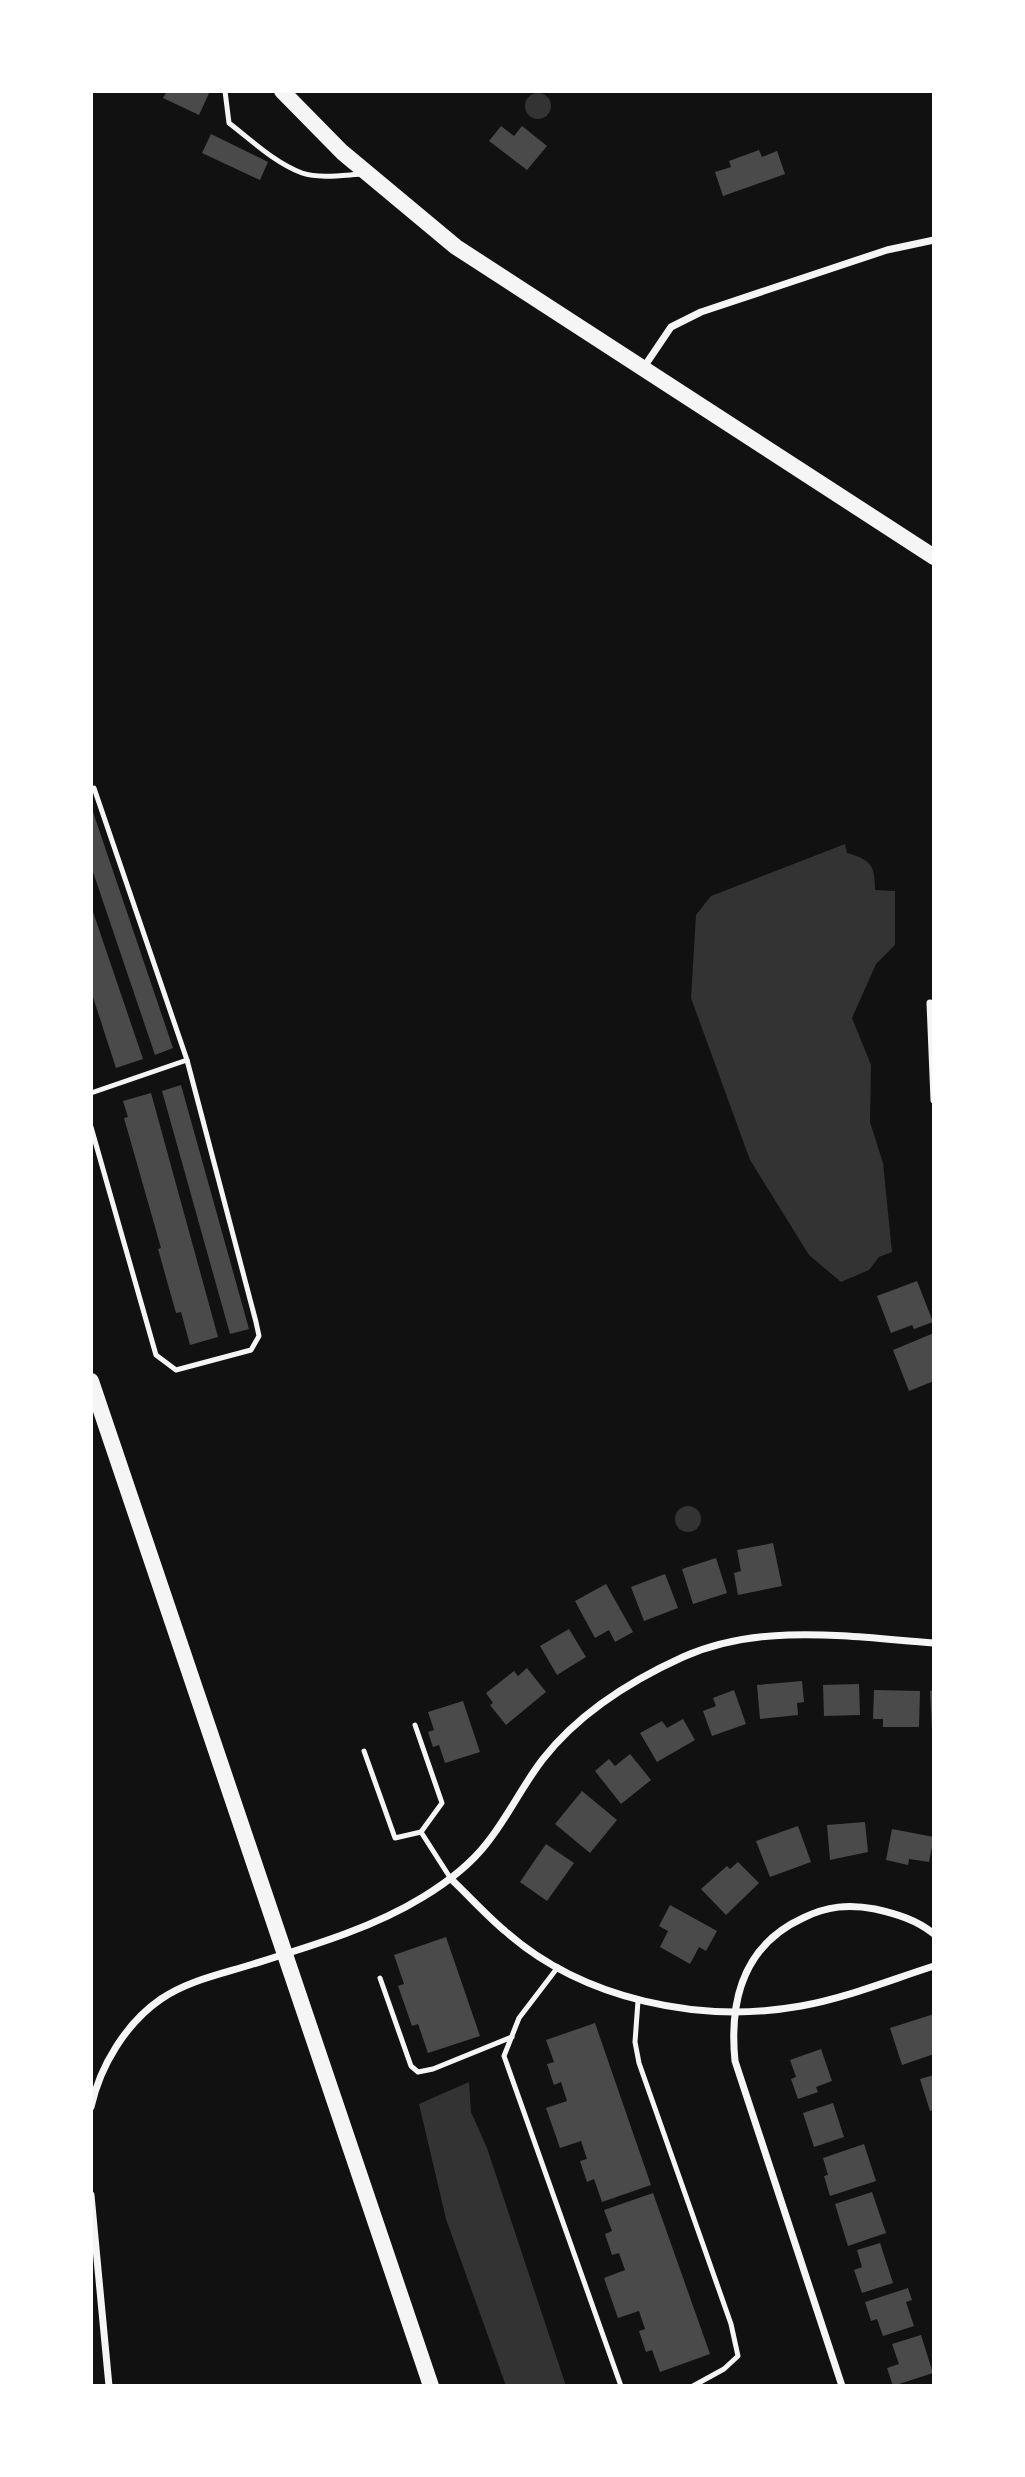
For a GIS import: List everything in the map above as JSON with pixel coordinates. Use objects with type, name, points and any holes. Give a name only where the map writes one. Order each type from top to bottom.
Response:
[{"type":"main road","points":[[282,91],[368,174],[456,247],[641,370],[934,557]]},
{"type":"main road","points":[[91,1381],[431,2386]]},
{"type":"street","points":[[641,370],[671,327],[701,312],[887,250],[934,240]]},
{"type":"street","points":[[930,1003],[934,1100]]},
{"type":"street","points":[[91,2107],[96,2083],[127,2029],[162,1998],[201,1980],[283,1955],[387,1916],[451,1879],[487,1844],[544,1757],[574,1726],[607,1698],[685,1656],[767,1636],[826,1634],[934,1643]]},
{"type":"street","points":[[451,1879],[506,1932],[558,1968],[594,1986],[638,2001],[734,2013],[814,2003],[934,1966]]},
{"type":"street","points":[[842,2386],[735,2061],[734,2013],[745,1973],[770,1936],[817,1911],[858,1906],[911,1919],[934,1934]]},
{"type":"street","points":[[91,2195],[109,2386]]},
{"type":"lane","points":[[225,91],[229,123],[272,156],[302,173],[323,176],[368,174]]},
{"type":"lane","points":[[91,779],[187,1060],[256,1322],[258,1336],[251,1350],[176,1370],[156,1355],[91,1127]]},
{"type":"lane","points":[[91,1093],[187,1060]]},
{"type":"lane","points":[[364,1751],[395,1838],[421,1832],[442,1803],[415,1725]]},
{"type":"lane","points":[[421,1832],[451,1879]]},
{"type":"lane","points":[[558,1968],[519,2018],[504,2056],[621,2386]]},
{"type":"lane","points":[[380,1978],[411,2066],[418,2072],[433,2069],[512,2037]]},
{"type":"lane","points":[[638,2001],[635,2042],[639,2063],[731,2324],[738,2356],[703,2385],[692,2386]]},
{"type":"shaded area","points":[[538,93],[547,97],[551,106],[547,115],[538,119],[529,115],[525,106],[529,97]]},
{"type":"shaded area","points":[[845,844],[847,853],[862,858],[870,865],[875,890],[895,891],[895,945],[876,964],[852,1018],[871,1065],[870,1122],[883,1163],[892,1252],[879,1257],[869,1270],[841,1282],[809,1255],[750,1160],[691,998],[696,915],[711,896]]},
{"type":"shaded area","points":[[688,1506],[697,1510],[701,1519],[697,1528],[688,1532],[679,1528],[675,1519],[679,1510]]},
{"type":"shaded area","points":[[469,2082],[471,2112],[487,2148],[566,2386],[506,2386],[446,2219],[419,2104]]},
{"type":"building","points":[[167,91],[210,91],[199,115],[163,98]]},
{"type":"building","points":[[501,126],[514,136],[522,126],[547,146],[527,170],[489,141]]},
{"type":"building","points":[[211,134],[268,162],[260,180],[202,153]]},
{"type":"building","points":[[759,150],[762,157],[777,151],[785,174],[723,196],[715,172],[731,167],[729,161]]},
{"type":"building","points":[[91,806],[173,1048],[155,1055],[91,866]]},
{"type":"building","points":[[91,906],[143,1059],[116,1068],[91,991]]},
{"type":"building","points":[[181,1085],[249,1329],[230,1334],[162,1091]]},
{"type":"building","points":[[151,1093],[218,1337],[190,1345],[181,1312],[176,1313],[158,1249],[161,1248],[124,1118],[128,1117],[123,1101]]},
{"type":"building","points":[[917,1281],[933,1322],[914,1329],[912,1325],[891,1333],[877,1296]]},
{"type":"building","points":[[934,1333],[934,1381],[909,1391],[893,1350]]},
{"type":"building","points":[[773,1543],[782,1586],[738,1595],[734,1573],[741,1571],[737,1550]]},
{"type":"building","points":[[716,1558],[727,1593],[693,1604],[682,1569]]},
{"type":"building","points":[[665,1574],[678,1608],[644,1621],[631,1587]]},
{"type":"building","points":[[606,1584],[633,1632],[615,1642],[609,1630],[595,1638],[575,1601]]},
{"type":"building","points":[[569,1629],[586,1657],[557,1675],[540,1646]]},
{"type":"building","points":[[527,1668],[546,1692],[506,1725],[490,1705],[493,1703],[486,1693],[514,1671],[518,1676]]},
{"type":"building","points":[[802,1681],[804,1702],[797,1703],[798,1715],[760,1719],[757,1685]]},
{"type":"building","points":[[859,1684],[860,1715],[824,1716],[823,1685]]},
{"type":"building","points":[[734,1690],[746,1724],[712,1736],[703,1711],[716,1706],[713,1698]]},
{"type":"building","points":[[874,1690],[920,1691],[919,1727],[883,1727],[883,1719],[873,1719]]},
{"type":"building","points":[[934,1690],[934,1731],[932,1731],[930,1691]]},
{"type":"building","points":[[463,1701],[480,1752],[445,1763],[439,1745],[433,1747],[428,1732],[434,1730],[428,1712]]},
{"type":"building","points":[[683,1719],[695,1740],[657,1762],[640,1733],[662,1721],[667,1728]]},
{"type":"building","points":[[630,1754],[651,1780],[621,1804],[595,1771],[609,1759],[615,1766]]},
{"type":"building","points":[[582,1791],[617,1820],[590,1853],[555,1824]]},
{"type":"building","points":[[865,1822],[868,1852],[830,1860],[827,1825]]},
{"type":"building","points":[[798,1826],[811,1862],[770,1877],[756,1841]]},
{"type":"building","points":[[892,1829],[934,1837],[929,1862],[909,1859],[908,1865],[886,1860]]},
{"type":"building","points":[[546,1844],[574,1863],[547,1901],[520,1882]]},
{"type":"building","points":[[738,1862],[759,1883],[726,1915],[701,1889],[727,1866],[730,1869]]},
{"type":"building","points":[[670,1905],[717,1931],[706,1951],[699,1947],[690,1964],[660,1947],[668,1931],[659,1926]]},
{"type":"building","points":[[446,1937],[480,2036],[428,2053],[418,2024],[412,2026],[398,1986],[404,1984],[394,1955]]},
{"type":"building","points":[[934,2014],[934,2054],[902,2065],[890,2028]]},
{"type":"building","points":[[595,2023],[651,2185],[602,2202],[594,2179],[587,2182],[580,2161],[587,2159],[581,2141],[560,2148],[546,2108],[567,2101],[561,2082],[554,2085],[547,2064],[554,2062],[546,2040]]},
{"type":"building","points":[[821,2049],[832,2081],[816,2087],[818,2092],[798,2099],[791,2079],[796,2077],[790,2060]]},
{"type":"building","points":[[934,2075],[934,2110],[930,2111],[920,2079]]},
{"type":"building","points":[[833,2103],[844,2137],[814,2147],[803,2113]]},
{"type":"building","points":[[864,2144],[876,2181],[830,2196],[824,2176],[828,2175],[823,2158]]},
{"type":"building","points":[[872,2192],[886,2233],[848,2246],[835,2204]]},
{"type":"building","points":[[653,2193],[710,2354],[660,2372],[652,2350],[646,2352],[639,2331],[645,2329],[639,2311],[618,2318],[604,2278],[625,2270],[619,2253],[612,2255],[605,2234],[612,2231],[604,2210]]},
{"type":"building","points":[[880,2243],[893,2283],[862,2293],[854,2270],[862,2267],[857,2250]]},
{"type":"building","points":[[908,2288],[912,2300],[906,2302],[914,2326],[883,2336],[877,2319],[871,2321],[865,2302]]},
{"type":"building","points":[[921,2335],[933,2373],[893,2386],[887,2368],[899,2364],[892,2344]]}]
